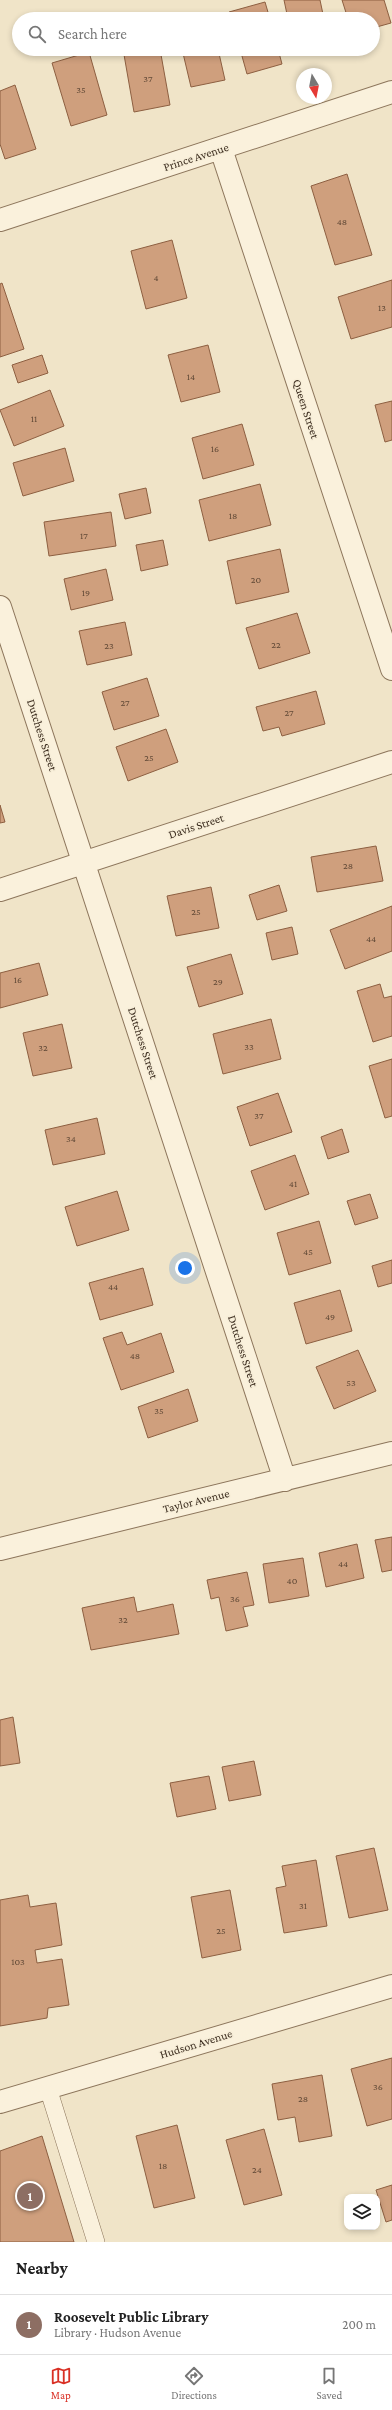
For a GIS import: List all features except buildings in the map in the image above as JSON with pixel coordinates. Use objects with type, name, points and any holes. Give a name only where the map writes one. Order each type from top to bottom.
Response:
[{"type":"street","name":"Prince Avenue","points":[[0,220],[392,92]]},
{"type":"street","name":"Queen Street","points":[[221,149],[392,669]]},
{"type":"street","name":"Dutchess Street","points":[[0,607],[285,1480]]},
{"type":"street","name":"Davis Street","points":[[0,890],[392,762]]},
{"type":"street","name":"Taylor Avenue","points":[[0,1549],[392,1454]]},
{"type":"street","name":"Hudson Avenue","points":[[0,2102],[392,1986]]},
{"type":"lane","points":[[48,2088],[96,2242]]},
{"type":"place","name":"Roosevelt Public Library","points":[[30,2196]]}]
